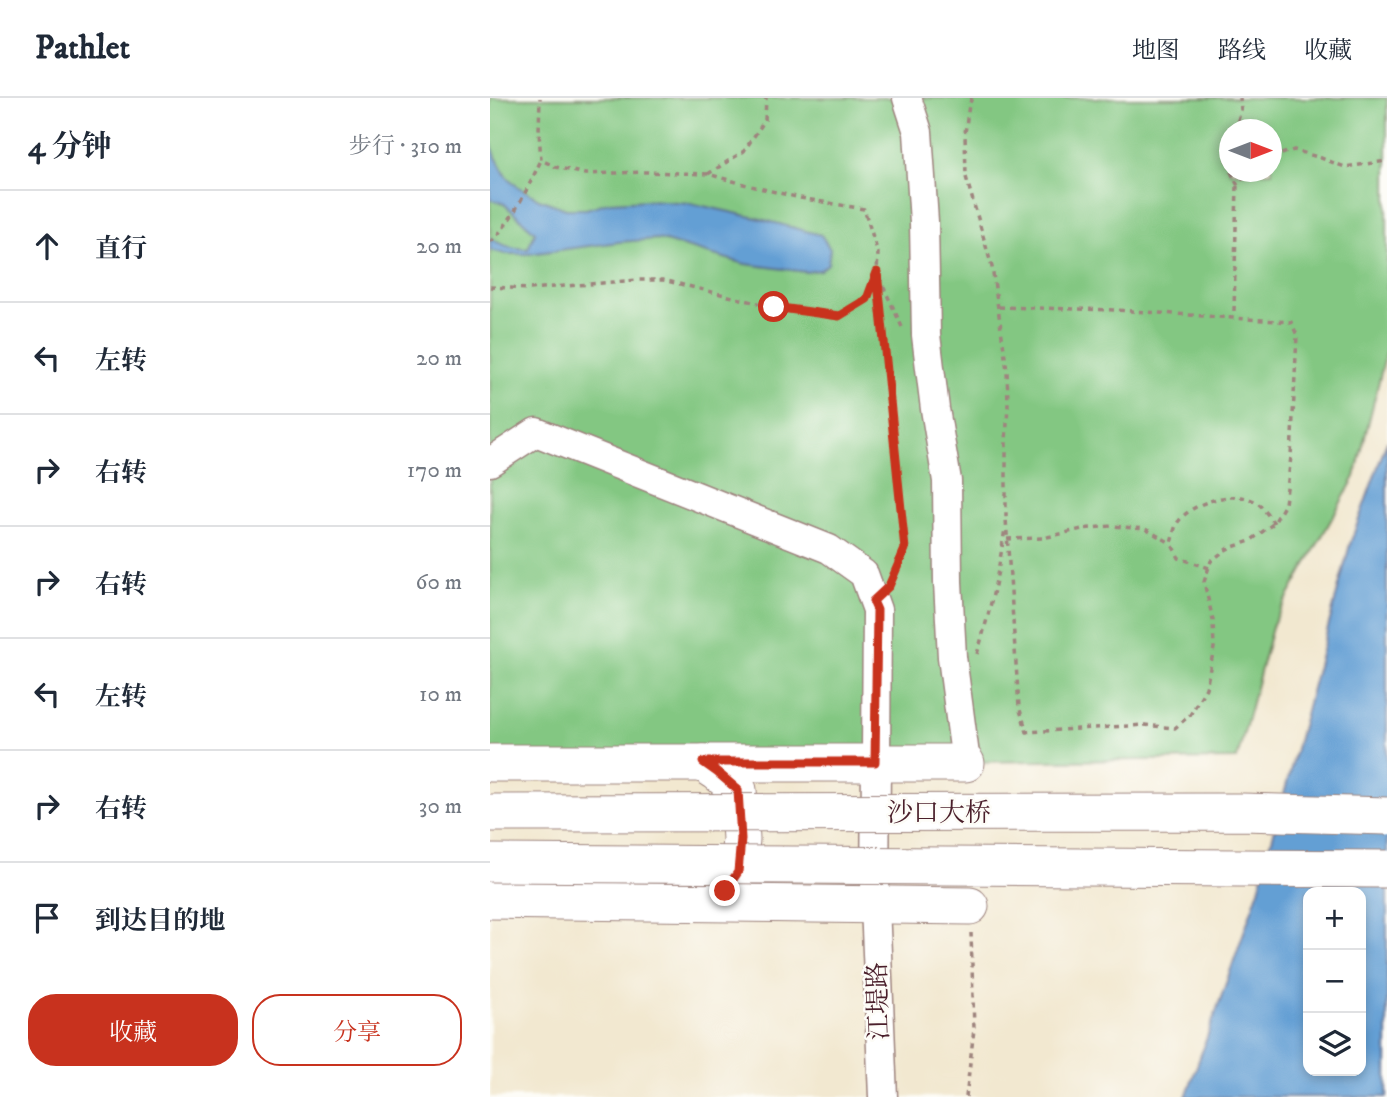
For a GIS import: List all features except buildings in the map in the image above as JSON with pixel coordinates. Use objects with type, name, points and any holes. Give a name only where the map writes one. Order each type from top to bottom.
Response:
[{"type":"main road","points":[[490,762],[966,762]]},
{"type":"main road","points":[[696,903],[725,891],[738,872],[741,839],[738,790],[703,762]]},
{"type":"main road","name":"沙口大桥","points":[[490,813],[1242,812],[1387,816]]},
{"type":"main road","name":"沙口大桥","points":[[490,863],[1387,869]]},
{"type":"main road","points":[[490,900],[970,906]]},
{"type":"street","points":[[907,98],[918,132],[924,222],[926,335],[947,481],[952,657],[966,762]]},
{"type":"street","name":"江堤路","points":[[490,462],[536,432],[829,549],[864,574],[877,610],[875,905],[883,1097]]},
{"type":"path","points":[[490,242],[501,233],[541,160],[540,98]]},
{"type":"path","points":[[708,174],[744,151],[765,120],[766,98]]},
{"type":"path","points":[[972,98],[965,133],[966,177],[992,267],[1007,370],[1006,519],[1019,708],[1027,732],[1145,726],[1175,728],[1190,715],[1206,688],[1214,648],[1213,620],[1204,582],[1211,561],[1227,549],[1250,541],[1274,523],[1285,504],[1291,457],[1297,335],[1291,322],[1117,310],[999,307]]},
{"type":"path","points":[[1238,119],[1240,98]]},
{"type":"path","points":[[1282,153],[1294,150],[1345,167],[1387,161]]},
{"type":"path","points":[[541,160],[556,167],[585,174],[708,174],[787,195],[864,209],[878,253],[877,272],[905,549],[889,586],[873,601]]},
{"type":"path","points":[[1234,312],[1237,184],[1239,182]]},
{"type":"path","points":[[490,287],[530,289],[663,280],[774,307],[839,316],[867,299],[877,272]]},
{"type":"path","points":[[1171,543],[1177,523],[1191,509],[1216,498],[1239,497],[1258,503],[1274,523]]},
{"type":"path","points":[[974,662],[989,614],[1006,519]]},
{"type":"path","points":[[1007,538],[1043,538],[1082,529],[1112,526],[1144,529],[1171,543],[1179,558],[1209,568]]},
{"type":"green space","points":[[490,98],[1387,98],[1387,349],[1355,477],[1273,624],[1237,759],[490,767]]},
{"type":"water","points":[[490,140],[506,176],[517,186],[539,199],[566,209],[586,209],[609,202],[650,200],[690,203],[821,235],[830,249],[828,264],[820,270],[806,272],[745,264],[658,239],[529,254],[506,254],[490,250],[490,238],[508,247],[528,249],[535,232],[504,204],[490,199]]},
{"type":"water","points":[[1387,441],[1387,1097],[1186,1097],[1259,889],[1350,544]]},
{"type":"route","points":[[725,891],[738,872],[741,839],[738,790],[703,762],[875,762],[877,610],[873,601],[889,586],[905,549],[877,272],[867,299],[839,316],[774,307]]}]
